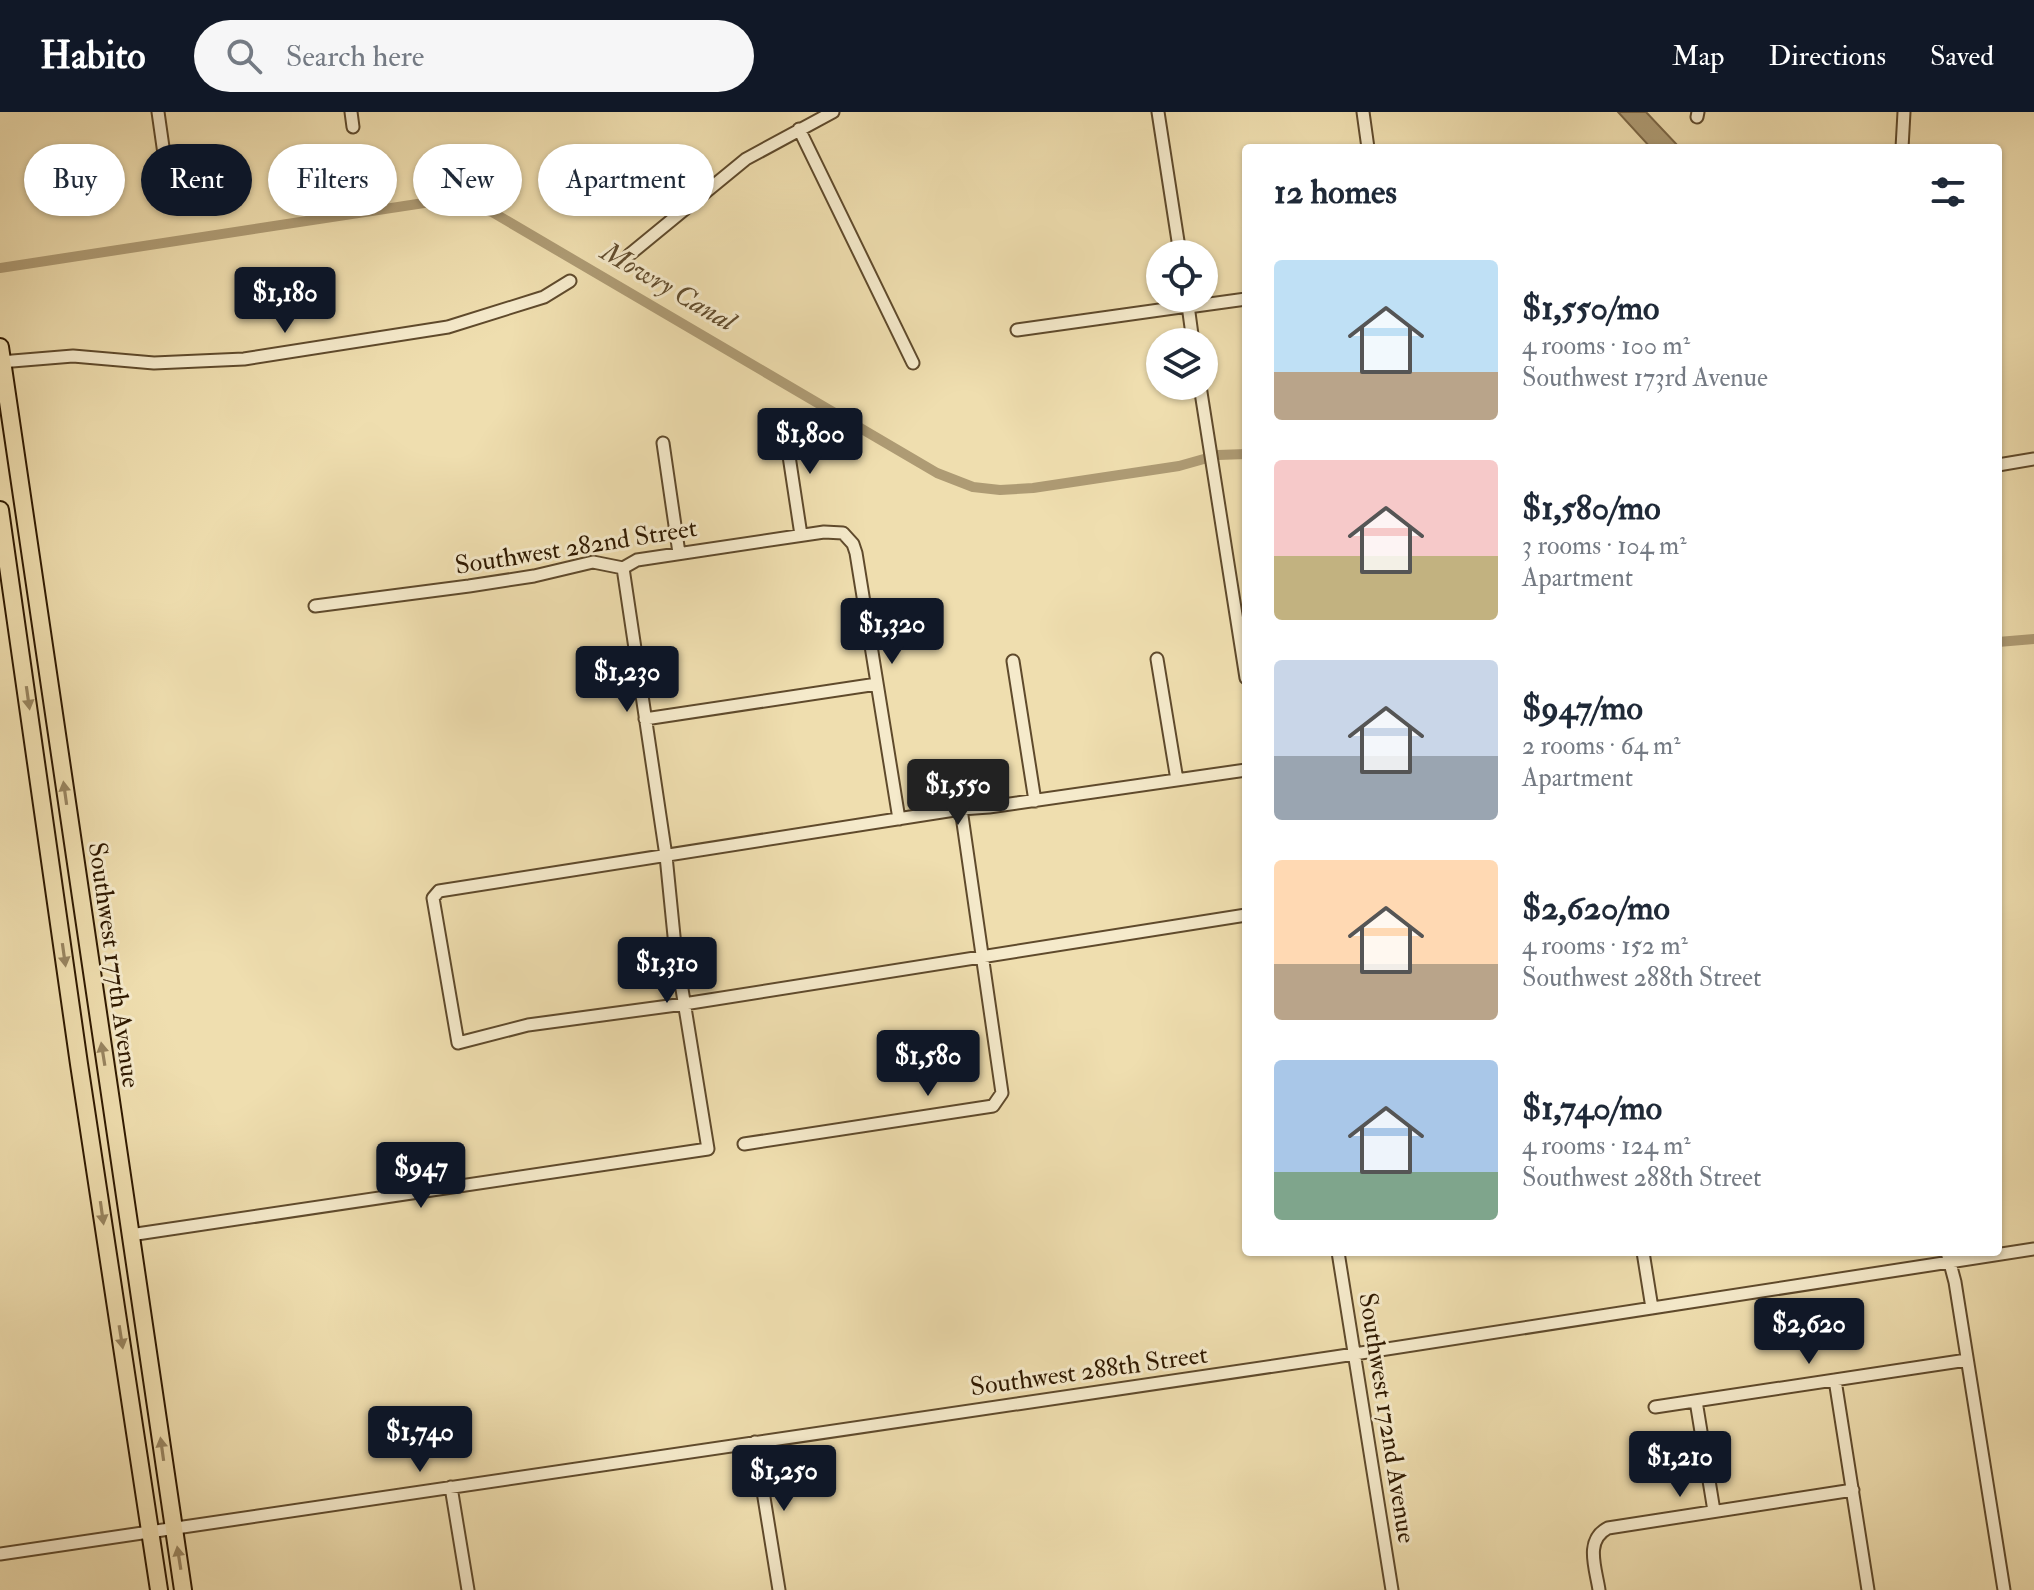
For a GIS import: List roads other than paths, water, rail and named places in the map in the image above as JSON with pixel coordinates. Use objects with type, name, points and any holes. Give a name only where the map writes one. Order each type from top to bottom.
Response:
[{"type":"highway","name":"Southwest 177th Avenue","points":[[1,357],[183,1590]]},
{"type":"highway","name":"Southwest 177th Avenue","points":[[0,510],[159,1590]]},
{"type":"highway","points":[[20,639],[47,666]]},
{"type":"street","points":[[158,112],[163,144]]},
{"type":"street","points":[[351,112],[353,127]]},
{"type":"street","points":[[629,255],[746,159],[833,112]]},
{"type":"street","points":[[1158,112],[1178,240]]},
{"type":"street","points":[[1363,112],[1367,144]]},
{"type":"street","points":[[1902,144],[1904,112]]},
{"type":"street","points":[[799,129],[913,363]]},
{"type":"street","points":[[1,357],[52,356],[154,363],[244,359],[448,327],[544,297],[570,281]]},
{"type":"street","points":[[1218,301],[1242,299]]},
{"type":"street","points":[[1017,330],[1146,310]]},
{"type":"street","points":[[1202,400],[1242,653]]},
{"type":"street","points":[[784,423],[801,535]]},
{"type":"street","points":[[663,443],[679,553]]},
{"type":"street","points":[[2002,464],[2034,459]]},
{"type":"street","name":"Southwest 282nd Street","points":[[315,606],[495,582],[593,562],[623,568],[637,560],[679,553],[824,532],[843,533],[856,553],[877,684]]},
{"type":"street","points":[[130,1235],[708,1149],[675,946],[666,856],[623,568]]},
{"type":"street","points":[[1157,659],[1177,780]]},
{"type":"street","points":[[1013,661],[1035,801]]},
{"type":"street","points":[[645,719],[877,684],[899,819]]},
{"type":"street","points":[[1242,771],[961,809],[439,891],[433,898],[458,1043],[528,1025],[684,1004],[1242,916]]},
{"type":"street","points":[[744,1144],[993,1106],[1002,1093],[961,809]]},
{"type":"street","name":"Southwest 288th Street","points":[[2002,1252],[2034,1249]]},
{"type":"street","name":"Southwest 172nd Avenue","points":[[1339,1256],[1392,1590]]},
{"type":"street","points":[[1644,1256],[1652,1308]]},
{"type":"street","points":[[1949,1257],[2004,1590]]},
{"type":"street","name":"Southwest 288th Street","points":[[0,1554],[1354,1354],[1652,1308],[1949,1257]]},
{"type":"street","points":[[1655,1407],[1967,1360]]},
{"type":"street","points":[[1835,1380],[1868,1590]]},
{"type":"street","points":[[1696,1401],[1714,1511]]},
{"type":"street","points":[[755,1442],[779,1590]]},
{"type":"street","points":[[451,1487],[468,1590]]},
{"type":"street","points":[[1599,1590],[1594,1541],[1610,1527],[1853,1490]]},
{"type":"waterway","name":"Mowry Canal","points":[[0,268],[437,201],[462,203],[492,212],[937,473],[973,487],[1000,490],[1033,488],[1179,466],[1218,455],[1242,454]]},
{"type":"waterway","name":"Mowry Canal","points":[[2002,642],[2034,639]]}]
